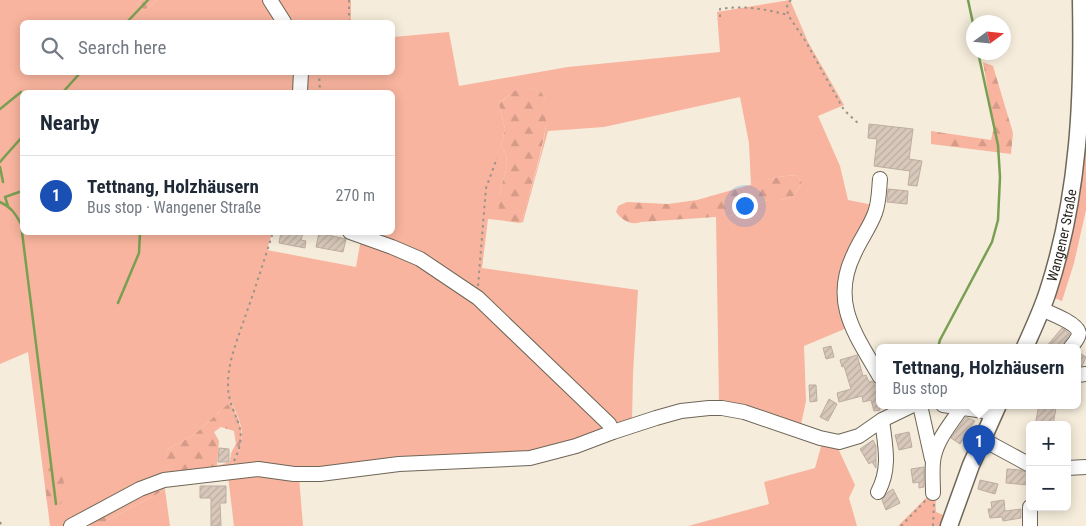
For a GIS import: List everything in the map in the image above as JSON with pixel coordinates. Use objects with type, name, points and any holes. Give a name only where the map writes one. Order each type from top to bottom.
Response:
[{"type":"main road","name":"Wangener Straße","points":[[1026,344],[1041,309],[1058,256],[1074,179],[1081,96],[1080,0]]},
{"type":"main road","points":[[949,526],[961,490],[995,410]]},
{"type":"street","points":[[270,0],[283,20]]},
{"type":"street","points":[[300,90],[301,75]]},
{"type":"street","points":[[876,370],[848,317],[844,298],[844,282],[848,268],[876,211],[880,179]]},
{"type":"street","points":[[359,235],[392,246],[420,259],[478,298],[609,424],[613,432]]},
{"type":"street","points":[[1041,309],[1075,326],[1079,333],[1073,344]]},
{"type":"street","points":[[70,526],[151,484],[164,480],[258,469],[294,474],[320,474],[399,464],[530,458],[576,446],[613,432],[681,411],[697,408],[716,408],[744,412],[820,438],[839,442],[852,439],[904,409]]},
{"type":"street","points":[[913,409],[933,463]]},
{"type":"street","points":[[933,493],[935,451],[943,435],[961,409]]},
{"type":"street","points":[[973,409],[995,410]]},
{"type":"street","points":[[878,492],[884,481],[887,460],[882,420]]},
{"type":"street","points":[[982,439],[1026,463]]},
{"type":"street","points":[[1071,468],[1086,468]]},
{"type":"street","points":[[1030,511],[1030,526]]},
{"type":"path","points":[[349,0],[349,20]]},
{"type":"path","points":[[786,0],[788,15],[806,42],[844,110],[860,125]]},
{"type":"path","points":[[787,4],[791,0]]},
{"type":"path","points":[[720,17],[720,9],[736,6],[788,15]]},
{"type":"path","points":[[319,75],[320,90]]},
{"type":"path","points":[[478,298],[486,188],[497,158]]},
{"type":"path","points":[[230,473],[241,443],[242,432],[231,402],[228,377],[234,350],[272,235]]},
{"type":"path","points":[[901,526],[933,493]]},
{"type":"path","points":[[933,493],[933,526]]},
{"type":"path","points":[[0,522],[2,526]]},
{"type":"green space","points":[[0,0],[141,0],[137,4],[145,10],[157,0],[351,0],[351,20],[20,20],[20,75],[395,75],[395,37],[449,32],[459,86],[568,67],[720,52],[717,12],[790,0],[808,42],[844,105],[818,116],[840,166],[848,200],[878,206],[873,223],[852,262],[848,274],[846,288],[847,305],[854,325],[804,346],[806,401],[800,429],[748,409],[721,405],[700,405],[719,401],[716,216],[730,216],[767,200],[781,200],[794,196],[802,182],[796,175],[778,177],[751,185],[749,143],[740,97],[604,127],[548,131],[523,222],[519,223],[523,217],[543,145],[546,100],[542,93],[532,88],[521,89],[506,97],[499,104],[505,129],[501,146],[507,159],[507,165],[500,189],[499,220],[488,219],[482,268],[638,290],[632,422],[623,425],[613,423],[480,294],[431,261],[367,235],[395,235],[395,90],[20,90],[20,235],[271,235],[267,250],[356,267],[361,239],[419,261],[478,300],[603,422],[607,429],[604,433],[582,442],[537,456],[415,460],[316,473],[256,467],[227,475],[242,439],[240,423],[231,401],[195,434],[168,449],[165,460],[168,477],[132,490],[65,526],[50,526],[28,352],[0,364]]},
{"type":"green space","points":[[141,0],[157,0],[145,10],[137,4]]},
{"type":"green space","points":[[983,62],[993,66],[1013,133],[1011,154],[931,144],[931,131],[991,140],[994,127]]},
{"type":"green space","points":[[521,87],[540,91],[546,100],[547,110],[539,157],[523,217],[519,223],[499,220],[499,196],[506,171],[507,159],[501,146],[505,129],[499,104]]},
{"type":"green space","points":[[1086,105],[1086,210],[1074,263],[1062,301],[1052,297]]},
{"type":"green space","points":[[796,175],[802,182],[794,196],[781,200],[767,200],[730,216],[630,223],[621,218],[616,212],[618,206],[627,202],[668,204],[697,200],[778,177]]},
{"type":"green space","points":[[231,401],[242,436],[229,471],[164,484],[165,490],[106,521],[106,526],[90,526],[91,512],[168,477],[164,460],[168,449],[195,434]],"holes":[[[221,427],[234,431],[236,444],[231,453],[230,462],[217,466],[219,441],[214,432]]]},
{"type":"green space","points":[[822,443],[837,446],[855,485],[849,498],[857,526],[688,526],[769,504],[764,482],[815,468]]},
{"type":"green space","points":[[51,461],[63,473],[65,500],[56,507],[47,503],[45,482]]},
{"type":"green space","points":[[250,472],[299,477],[303,526],[234,526],[228,476]]},
{"type":"green space","points":[[935,489],[936,512],[946,516],[943,526],[898,526]]},
{"type":"green space","points":[[165,490],[170,526],[106,526],[106,521]]},
{"type":"building","points":[[869,124],[913,129],[909,159],[922,161],[917,186],[908,185],[910,171],[874,166],[877,139],[868,138]]},
{"type":"building","points":[[888,189],[908,191],[907,204],[887,202]]},
{"type":"building","points":[[280,235],[302,235],[301,240],[306,241],[305,248],[279,243]]},
{"type":"building","points":[[319,235],[346,239],[343,252],[316,247]]},
{"type":"building","points":[[1062,328],[1070,334],[1063,344],[1049,344]]},
{"type":"building","points":[[831,346],[834,357],[826,359],[823,348]]},
{"type":"building","points":[[1081,354],[1086,357],[1081,366]]},
{"type":"building","points":[[857,355],[863,376],[866,375],[869,382],[872,381],[876,386],[876,409],[880,410],[874,411],[871,400],[863,402],[862,396],[839,402],[837,393],[851,389],[844,366],[842,367],[840,360]]},
{"type":"building","points":[[809,385],[816,385],[817,401],[810,402]]},
{"type":"building","points":[[829,399],[837,404],[828,421],[820,417]]},
{"type":"building","points":[[1038,409],[1056,409],[1054,421],[1036,421]]},
{"type":"building","points":[[966,417],[975,421],[960,444],[951,438]]},
{"type":"building","points":[[909,432],[912,447],[899,450],[895,435]]},
{"type":"building","points":[[873,440],[876,446],[876,468],[872,462],[869,464],[860,449]]},
{"type":"building","points":[[219,448],[229,449],[229,462],[218,462]]},
{"type":"building","points":[[924,467],[924,487],[919,488],[919,482],[913,483],[911,469]]},
{"type":"building","points":[[1007,469],[1021,470],[1026,472],[1026,485],[1006,483]]},
{"type":"building","points":[[980,480],[998,484],[995,494],[978,489]]},
{"type":"building","points":[[200,486],[226,486],[226,503],[220,503],[221,526],[211,526],[211,498],[200,498]]},
{"type":"building","points":[[893,489],[900,503],[886,510],[882,500]]},
{"type":"building","points":[[1004,500],[1005,511],[1021,509],[1021,518],[1003,521],[1002,517],[990,518],[988,509],[992,509],[991,502]]},
{"type":"waterway","points":[[129,20],[148,0]]},
{"type":"waterway","points":[[968,0],[971,15]]},
{"type":"waterway","points":[[939,344],[992,242],[998,220],[1000,177],[998,145],[980,60]]},
{"type":"waterway","points":[[65,90],[78,75]]},
{"type":"waterway","points":[[0,109],[20,93]]},
{"type":"waterway","points":[[0,162],[20,139]]},
{"type":"waterway","points":[[0,167],[3,182]]},
{"type":"waterway","points":[[8,206],[5,197],[20,192]]},
{"type":"waterway","points":[[0,202],[12,211],[20,222]]},
{"type":"waterway","points":[[22,235],[56,504]]},
{"type":"waterway","points":[[118,303],[139,253],[140,235]]},
{"type":"place","name":"Tettnang, Holzhäusern","points":[[979,466]]}]
